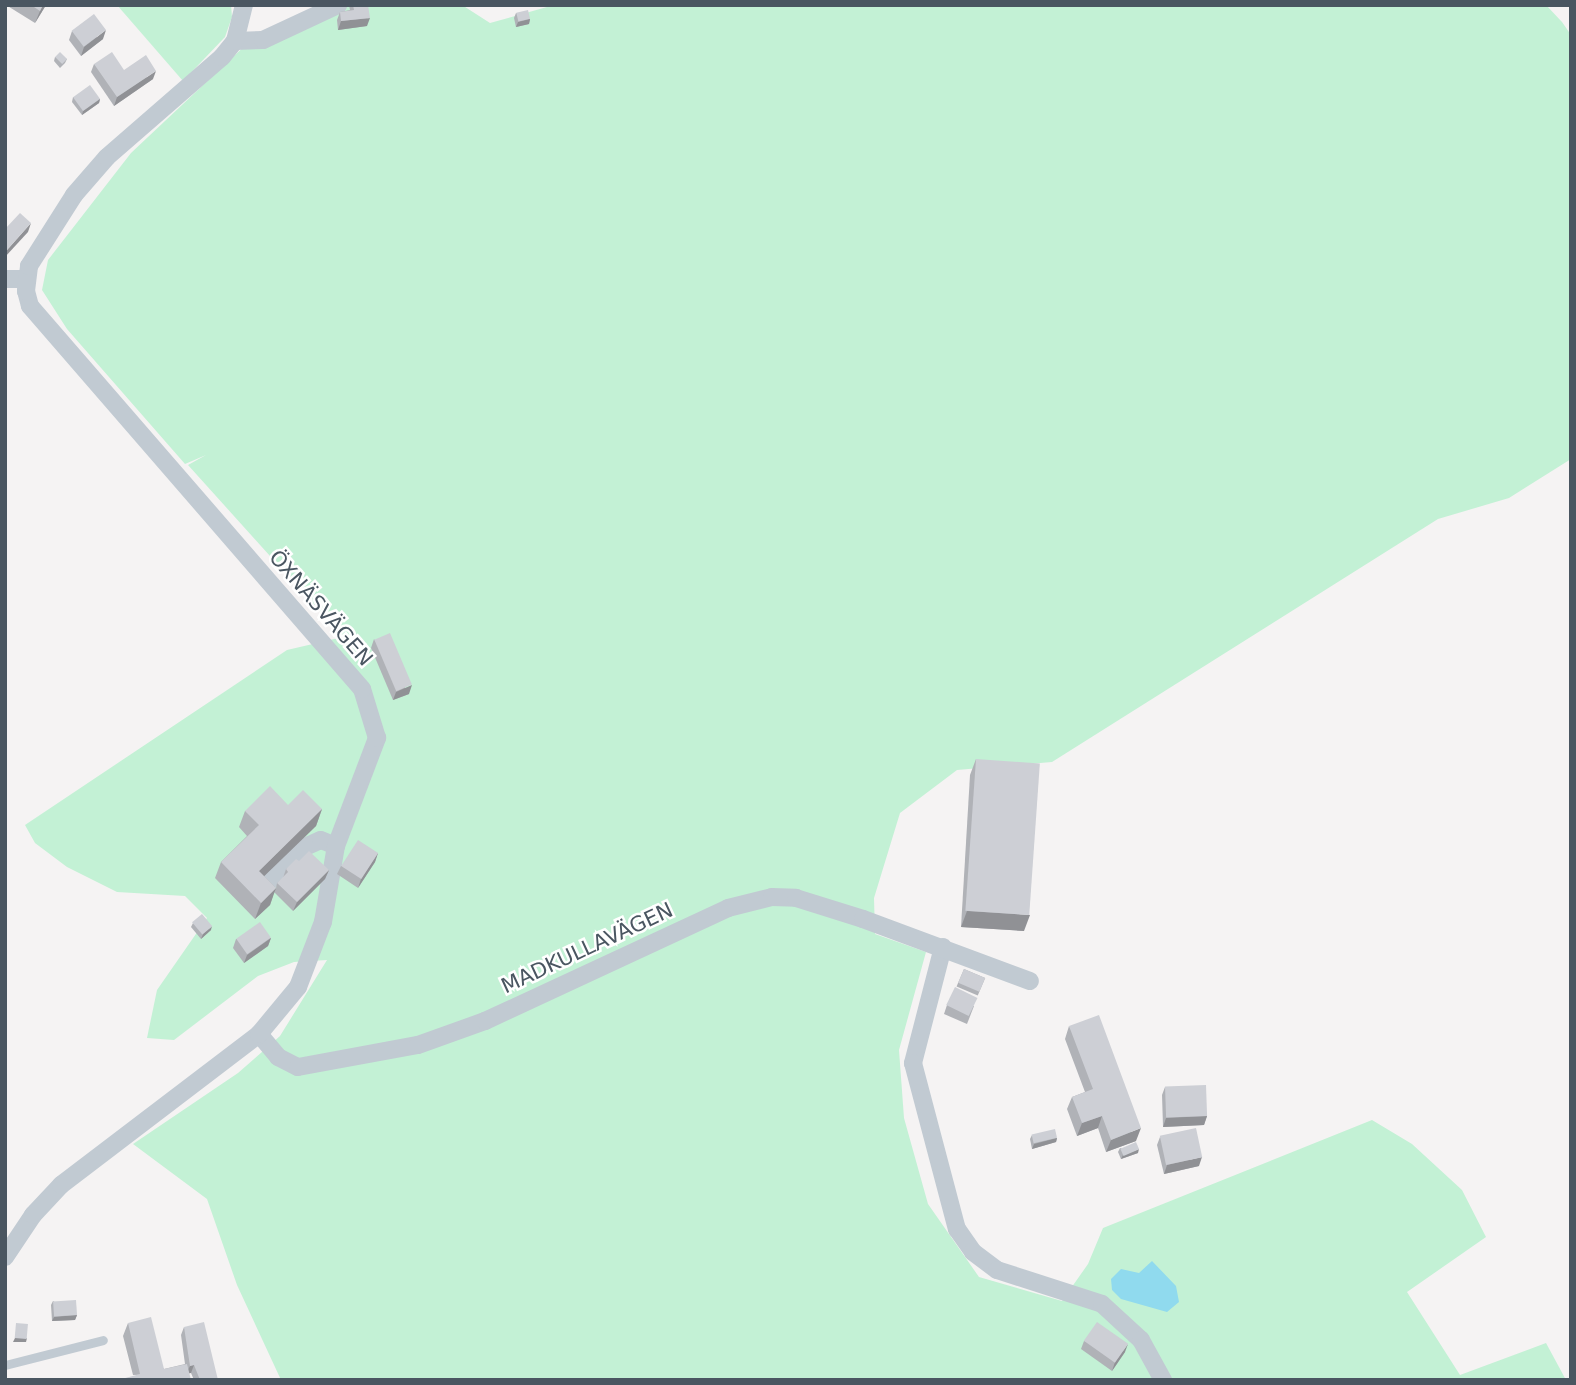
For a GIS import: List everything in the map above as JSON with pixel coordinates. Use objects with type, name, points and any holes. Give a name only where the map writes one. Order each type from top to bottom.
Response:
[{"type":"street","points":[[5,279],[25,279],[50,228],[95,169],[207,73],[235,41],[244,5]]},
{"type":"street","points":[[235,41],[263,40],[338,5]]},
{"type":"street","name":"ÖXNÄSVÄGEN","points":[[5,1257],[33,1215],[61,1185],[259,1034],[298,987],[323,922],[336,846],[377,738],[362,690],[30,306],[25,279]]},
{"type":"street","points":[[272,879],[305,846],[321,840],[336,846]]},
{"type":"street","name":"MADKULLAVÄGEN","points":[[259,1034],[278,1057],[298,1067],[418,1045],[485,1020],[728,908],[772,897],[796,898],[943,947],[1030,981]]},
{"type":"street","points":[[943,947],[913,1063],[957,1229],[973,1252],[997,1270],[1102,1304],[1141,1340],[1163,1380]]},
{"type":"lane","points":[[5,1365],[103,1340]]},
{"type":"green space","points":[[117,5],[231,5],[232,17],[225,37],[183,81]]},
{"type":"green space","points":[[330,5],[462,5],[490,23],[554,5],[1546,5],[1562,22],[1571,35],[1571,459],[1509,498],[1438,519],[1052,762],[957,770],[900,813],[874,898],[875,934],[926,952],[899,1050],[904,1118],[928,1204],[979,1277],[1062,1301],[1088,1264],[1103,1228],[1372,1120],[1412,1144],[1462,1190],[1486,1237],[1407,1292],[1460,1375],[1546,1343],[1566,1380],[281,1380],[237,1285],[207,1199],[133,1144],[238,1073],[280,1036],[327,960],[294,962],[258,976],[174,1040],[147,1038],[157,990],[207,918],[185,896],[117,892],[67,867],[35,843],[25,825],[287,650],[343,637],[188,465],[206,455],[185,464],[67,329],[42,290],[48,260],[131,153],[251,40]]},
{"type":"water","points":[[1152,1261],[1176,1286],[1179,1302],[1167,1312],[1121,1299],[1112,1290],[1111,1279],[1121,1269],[1139,1273]]},
{"type":"building","points":[[31,5],[43,5],[40,11]]},
{"type":"building","points":[[353,5],[368,5],[370,18],[341,21],[340,12],[354,10]]},
{"type":"building","points":[[528,10],[530,19],[518,21],[516,13]]},
{"type":"building","points":[[94,14],[106,30],[84,47],[72,31]]},
{"type":"building","points":[[60,52],[67,59],[62,64],[55,57]]},
{"type":"building","points":[[112,52],[124,70],[146,55],[156,71],[117,97],[94,64]]},
{"type":"building","points":[[90,85],[100,99],[83,111],[73,97]]},
{"type":"building","points":[[20,213],[31,223],[7,250],[5,229]]},
{"type":"building","points":[[390,633],[412,685],[396,691],[374,640]]},
{"type":"building","points":[[976,759],[1040,763],[1029,915],[965,911]]},
{"type":"building","points":[[270,786],[288,805],[303,790],[322,809],[259,871],[276,888],[261,903],[221,862],[259,825],[245,811]]},
{"type":"building","points":[[358,840],[378,853],[361,879],[341,866]]},
{"type":"building","points":[[309,851],[329,870],[297,902],[277,883],[296,859],[299,861]]},
{"type":"building","points":[[202,914],[212,926],[202,935],[192,922]]},
{"type":"building","points":[[260,922],[271,938],[247,954],[236,939]]},
{"type":"building","points":[[964,969],[985,978],[979,992],[958,983]]},
{"type":"building","points":[[955,987],[977,998],[969,1016],[946,1005]]},
{"type":"building","points":[[1099,1015],[1141,1128],[1111,1140],[1102,1116],[1082,1123],[1072,1097],[1093,1089],[1069,1026]]},
{"type":"building","points":[[1206,1085],[1207,1116],[1166,1117],[1165,1086]]},
{"type":"building","points":[[1196,1128],[1202,1157],[1166,1165],[1160,1136]]},
{"type":"building","points":[[1055,1129],[1057,1138],[1034,1143],[1032,1134]]},
{"type":"building","points":[[1136,1142],[1139,1149],[1123,1156],[1120,1149]]},
{"type":"building","points":[[76,1300],[77,1315],[54,1317],[53,1302]]},
{"type":"building","points":[[151,1317],[164,1369],[187,1364],[191,1380],[118,1380],[140,1374],[128,1323]]},
{"type":"building","points":[[204,1322],[218,1380],[200,1380],[194,1365],[190,1366],[184,1327]]},
{"type":"building","points":[[1097,1322],[1128,1344],[1115,1363],[1084,1341]]},
{"type":"building","points":[[16,1323],[28,1324],[27,1339],[15,1338]]}]
